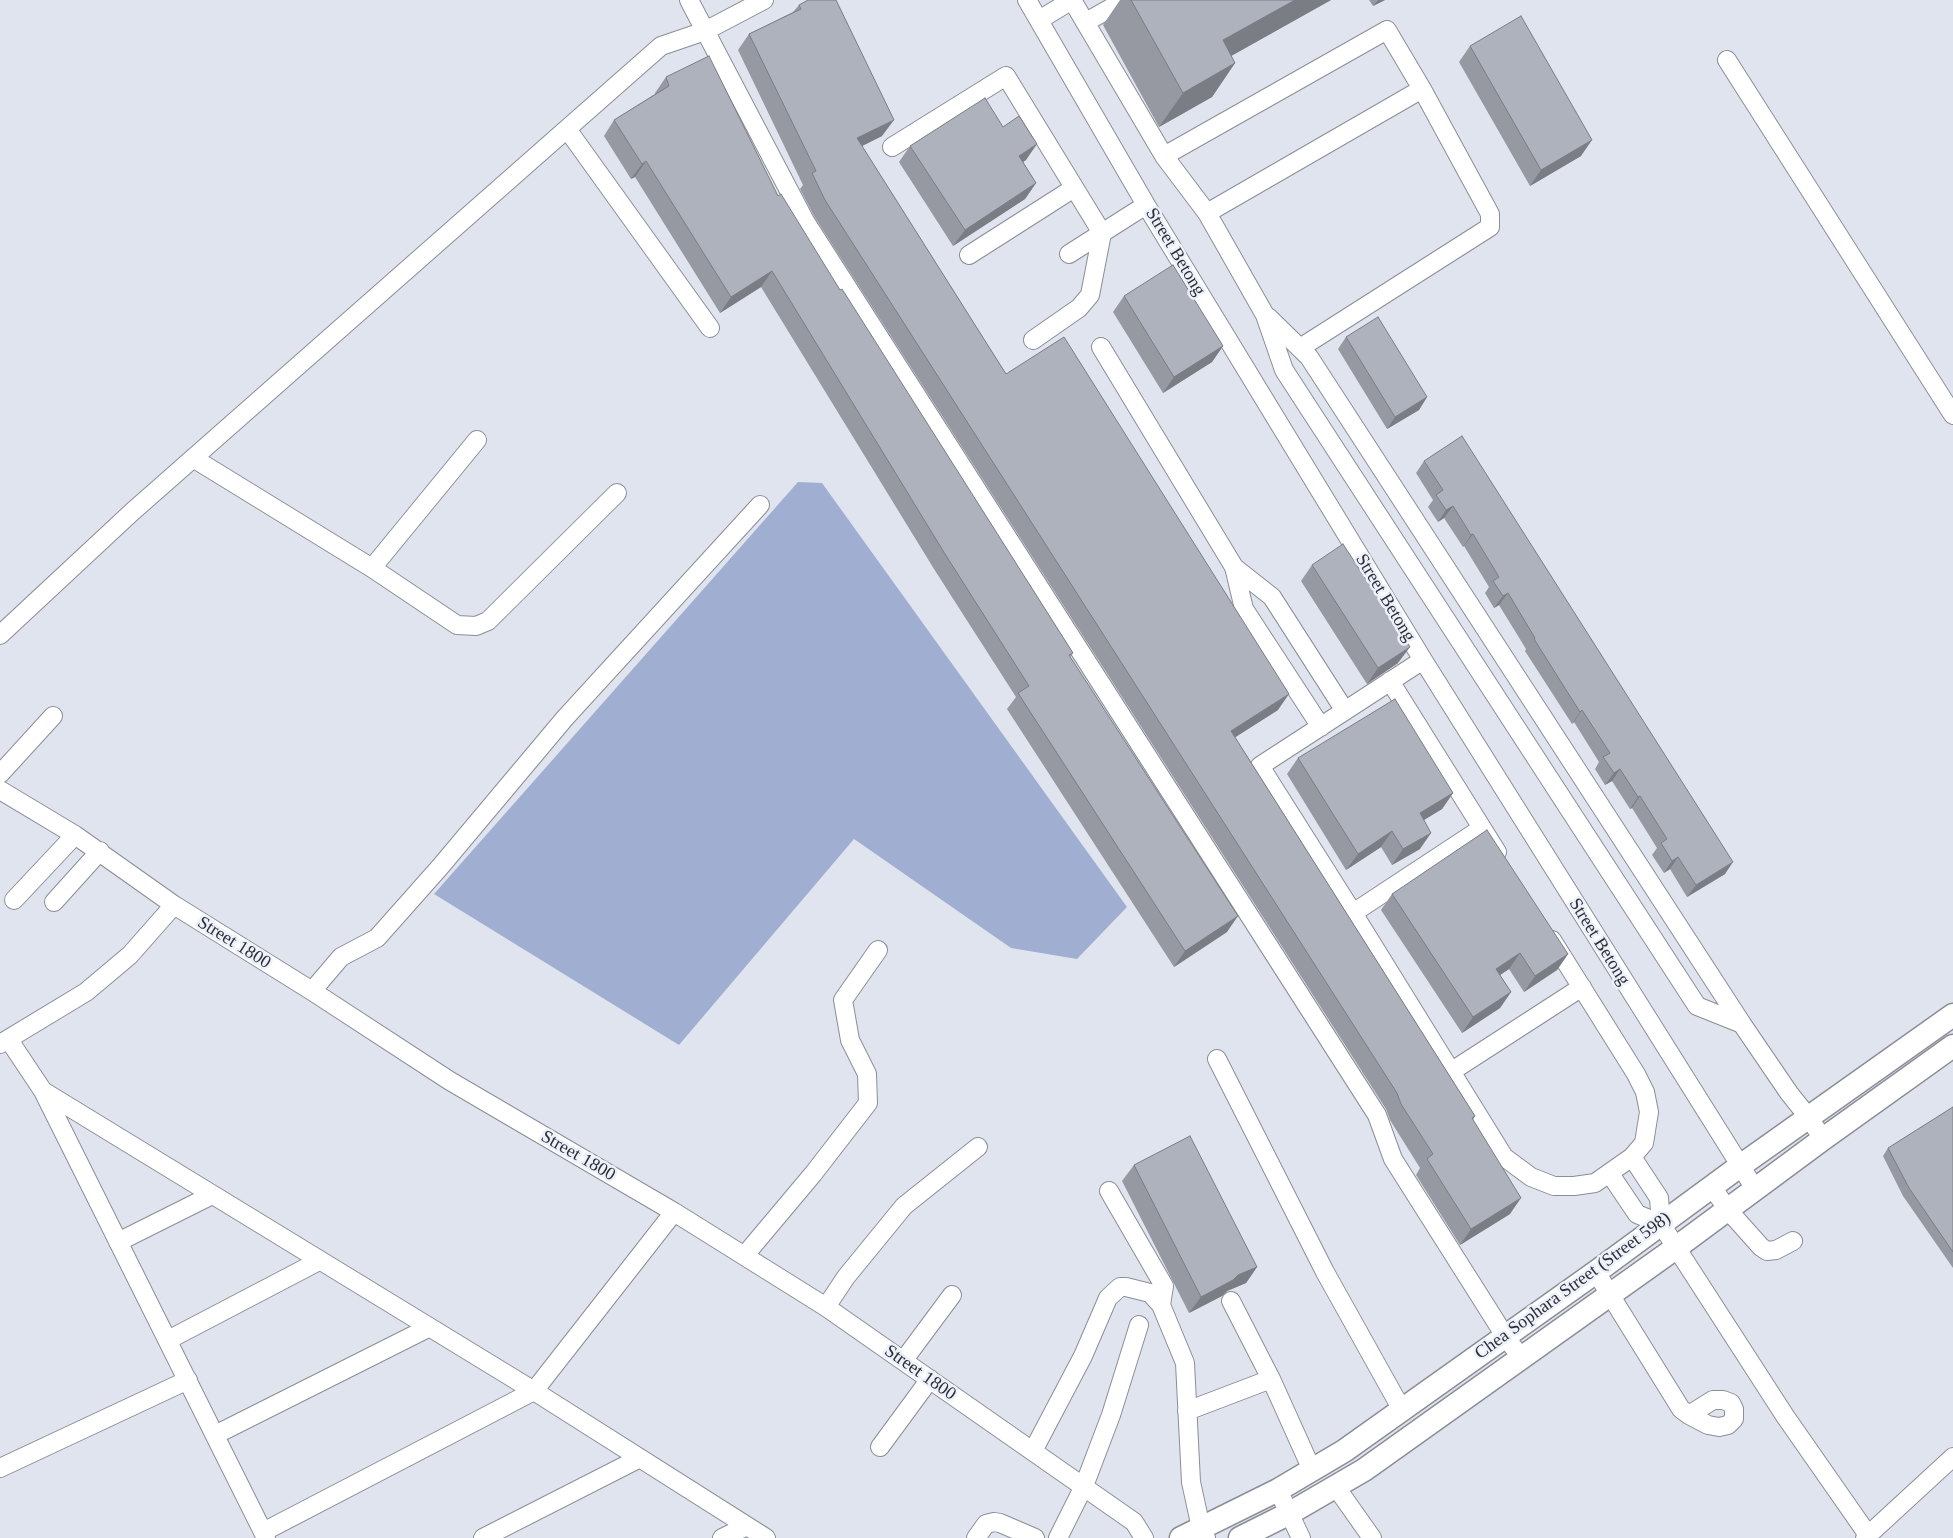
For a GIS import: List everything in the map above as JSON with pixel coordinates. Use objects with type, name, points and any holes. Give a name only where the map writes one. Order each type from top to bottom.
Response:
[{"type":"main road","name":"Chea Sophara Street (Street 598)","points":[[1181,1538],[1204,1533],[1344,1451],[1953,1014]]},
{"type":"main road","name":"Chea Sophara Street (Street 598)","points":[[1240,1538],[1290,1514],[1364,1470],[1677,1248],[1823,1139],[1953,1046]]},
{"type":"street","points":[[689,0],[805,221],[1377,1115],[1392,1159],[1505,1336],[1522,1359]]},
{"type":"street","points":[[0,635],[132,512],[661,46],[705,31],[764,0]]},
{"type":"street","name":"Street Betong","points":[[1027,0],[1146,205],[1423,660],[1756,1190]]},
{"type":"street","points":[[1039,20],[1072,0],[1164,156],[1208,213],[1266,315],[1284,370],[1697,1006],[1742,1024]]},
{"type":"street","points":[[1086,22],[1125,0]]},
{"type":"street","points":[[1164,156],[1387,30],[1422,89],[1490,214],[1490,226],[1300,348]]},
{"type":"street","points":[[1727,60],[1953,415]]},
{"type":"street","points":[[892,147],[1006,76],[1102,233],[1090,295],[1079,308],[1033,340]]},
{"type":"street","points":[[1208,213],[1422,89]]},
{"type":"street","points":[[567,129],[710,328]]},
{"type":"street","points":[[969,255],[1074,188]]},
{"type":"street","points":[[1069,254],[1146,205]]},
{"type":"street","points":[[1266,315],[1309,357],[1742,1024],[1823,1139]]},
{"type":"street","points":[[1100,347],[1234,567],[1244,609],[1321,727]]},
{"type":"street","points":[[372,568],[477,440]]},
{"type":"street","points":[[193,458],[372,568],[457,625],[476,626],[488,621],[617,493]]},
{"type":"street","points":[[312,991],[341,957],[377,938],[446,860],[565,718],[760,505]]},
{"type":"street","points":[[1234,567],[1272,597],[1345,711]]},
{"type":"street","points":[[1423,584],[1446,568]]},
{"type":"street","points":[[1423,660],[1260,766],[1354,912],[1504,1157],[1531,1177],[1554,1186],[1595,1183],[1632,1158],[1644,1143],[1649,1112],[1646,1092],[1545,928]]},
{"type":"street","points":[[1390,681],[1508,870]]},
{"type":"street","points":[[0,774],[53,716]]},
{"type":"street","points":[[1535,757],[1558,740]]},
{"type":"street","name":"Street 1800","points":[[0,790],[75,835],[174,905],[312,991],[450,1081],[674,1212],[826,1307],[1134,1522],[1144,1538]]},
{"type":"street","points":[[1354,912],[1482,828]]},
{"type":"street","points":[[14,900],[75,835]]},
{"type":"street","points":[[54,902],[100,852]]},
{"type":"street","points":[[174,905],[130,955],[86,992],[4,1042],[43,1091],[265,1535],[534,1391],[674,1212]]},
{"type":"street","points":[[745,1256],[813,1174],[868,1103],[867,1074],[850,1040],[843,1000],[878,950]]},
{"type":"street","points":[[1452,1071],[1582,987]]},
{"type":"street","points":[[1217,1059],[1325,1272],[1402,1410]]},
{"type":"street","points":[[43,1091],[428,1328],[534,1391],[766,1538]]},
{"type":"street","points":[[826,1307],[846,1276],[904,1206],[978,1147]]},
{"type":"street","points":[[1632,1158],[1659,1198],[1660,1224]]},
{"type":"street","points":[[1610,1174],[1637,1214],[1660,1224],[1677,1248],[1785,1416],[1866,1537],[1953,1456]]},
{"type":"street","points":[[1712,1187],[1728,1210],[1760,1247],[1768,1251],[1776,1250],[1793,1241]]},
{"type":"street","points":[[1109,1191],[1164,1286],[1162,1305]]},
{"type":"street","points":[[118,1242],[212,1195]]},
{"type":"street","points":[[168,1340],[319,1261]]},
{"type":"street","points":[[1596,1272],[1676,1402],[1689,1414]]},
{"type":"street","points":[[1033,1451],[1083,1356],[1108,1298],[1120,1288],[1134,1288],[1150,1293],[1162,1305],[1185,1363],[1191,1482],[1204,1533]]},
{"type":"street","points":[[902,1361],[952,1296]]},
{"type":"street","points":[[1231,1301],[1272,1379],[1312,1470]]},
{"type":"street","points":[[1058,1538],[1084,1486],[1111,1415],[1139,1325]]},
{"type":"street","points":[[215,1435],[428,1328]]},
{"type":"street","points":[[880,1447],[930,1379]]},
{"type":"street","points":[[1187,1411],[1272,1379]]},
{"type":"street","points":[[0,1468],[188,1380]]},
{"type":"street","points":[[483,1538],[640,1458]]},
{"type":"street","points":[[1336,1487],[1372,1538]]},
{"type":"street","points":[[1278,1490],[1301,1538]]},
{"type":"street","points":[[976,1538],[986,1524],[994,1522],[1035,1538]]},
{"type":"street","points":[[722,1538],[747,1526]]},
{"type":"water","points":[[798,482],[822,483],[1127,907],[1077,959],[1011,948],[854,839],[679,1045],[434,894]]},
{"type":"building","points":[[808,0],[836,0],[894,120],[857,138],[1006,374],[1064,337],[1289,694],[1231,731],[1475,1116],[1472,1118],[1521,1198],[1471,1229],[1427,1159],[1433,1154],[1401,1104],[1397,1093],[825,200],[812,173],[816,171],[749,34],[801,9],[799,5]]},
{"type":"building","points":[[1131,0],[1295,0],[1223,40],[1235,63],[1183,93]]},
{"type":"building","points":[[1521,16],[1592,140],[1541,170],[1470,46]]},
{"type":"building","points":[[709,56],[778,196],[781,194],[840,290],[842,289],[1073,653],[1069,655],[1238,916],[1185,951],[1018,693],[1029,686],[945,554],[772,271],[731,297],[646,161],[642,164],[614,120],[669,86],[666,77]]},
{"type":"building","points":[[985,98],[1003,127],[1019,116],[1037,144],[1019,156],[1036,183],[965,230],[910,146]]},
{"type":"building","points":[[1173,265],[1223,346],[1174,377],[1124,296]]},
{"type":"building","points":[[1378,317],[1427,397],[1395,417],[1346,337]]},
{"type":"building","points":[[1462,436],[1733,862],[1696,885],[1678,857],[1672,861],[1661,843],[1667,839],[1640,796],[1638,797],[1620,769],[1614,773],[1603,757],[1610,753],[1582,710],[1580,712],[1534,639],[1508,593],[1503,596],[1493,581],[1499,577],[1473,534],[1471,535],[1453,506],[1446,510],[1436,495],[1443,490],[1424,461]]},
{"type":"building","points":[[1343,544],[1410,647],[1378,668],[1312,565]]},
{"type":"building","points":[[1395,699],[1453,793],[1420,813],[1431,833],[1403,849],[1392,831],[1358,854],[1298,758]]},
{"type":"building","points":[[1487,830],[1568,954],[1535,976],[1520,953],[1496,969],[1511,992],[1473,1017],[1392,894]]},
{"type":"building","points":[[1953,1107],[1953,1252],[1909,1188],[1888,1148]]},
{"type":"building","points":[[1190,1136],[1257,1267],[1238,1275],[1233,1280],[1201,1297],[1134,1165]]}]
